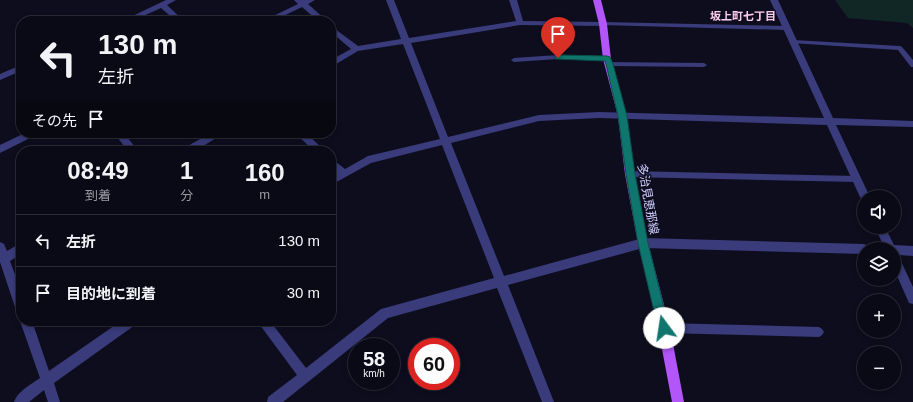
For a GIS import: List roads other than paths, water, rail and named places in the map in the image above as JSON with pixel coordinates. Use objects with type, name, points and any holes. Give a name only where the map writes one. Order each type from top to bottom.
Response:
[{"type":"main road","name":"多治見恵那線","points":[[597,0],[603,24],[608,61],[622,116],[630,174],[643,243],[664,328],[678,402]]},
{"type":"street","points":[[137,16],[172,0]]},
{"type":"street","points":[[276,16],[301,2],[311,0]]},
{"type":"street","points":[[390,0],[548,402]]},
{"type":"street","points":[[513,0],[520,23]]},
{"type":"street","points":[[774,0],[862,190]]},
{"type":"street","points":[[301,2],[317,16]]},
{"type":"street","points":[[162,5],[174,16]]},
{"type":"street","points":[[336,61],[356,49],[520,23],[603,24]]},
{"type":"street","points":[[336,32],[356,49]]},
{"type":"street","points":[[0,77],[16,70]]},
{"type":"street","points":[[336,178],[368,160],[538,118],[599,115],[913,124]]},
{"type":"street","points":[[0,149],[23,138]]},
{"type":"street","points":[[123,138],[129,146]]},
{"type":"street","points":[[196,146],[209,138]]},
{"type":"street","points":[[306,138],[314,146]]},
{"type":"street","points":[[336,167],[343,173]]},
{"type":"street","points":[[273,402],[385,314],[643,243],[857,249]]},
{"type":"street","points":[[0,247],[16,292]]},
{"type":"street","points":[[901,250],[913,251]]},
{"type":"street","points":[[5,258],[16,251]]},
{"type":"street","points":[[901,272],[913,299]]},
{"type":"street","points":[[28,326],[54,402]]},
{"type":"street","points":[[20,402],[46,381],[125,326]]},
{"type":"street","points":[[267,326],[305,376]]},
{"type":"lane","points":[[603,24],[786,28]]},
{"type":"lane","points":[[793,42],[900,48],[913,65]]},
{"type":"lane","points":[[514,60],[558,58],[704,65]]},
{"type":"lane","points":[[630,174],[857,179]]},
{"type":"lane","points":[[664,328],[819,332]]},
{"type":"district","name":"坂上町七丁目","points":[[743,16]]}]
